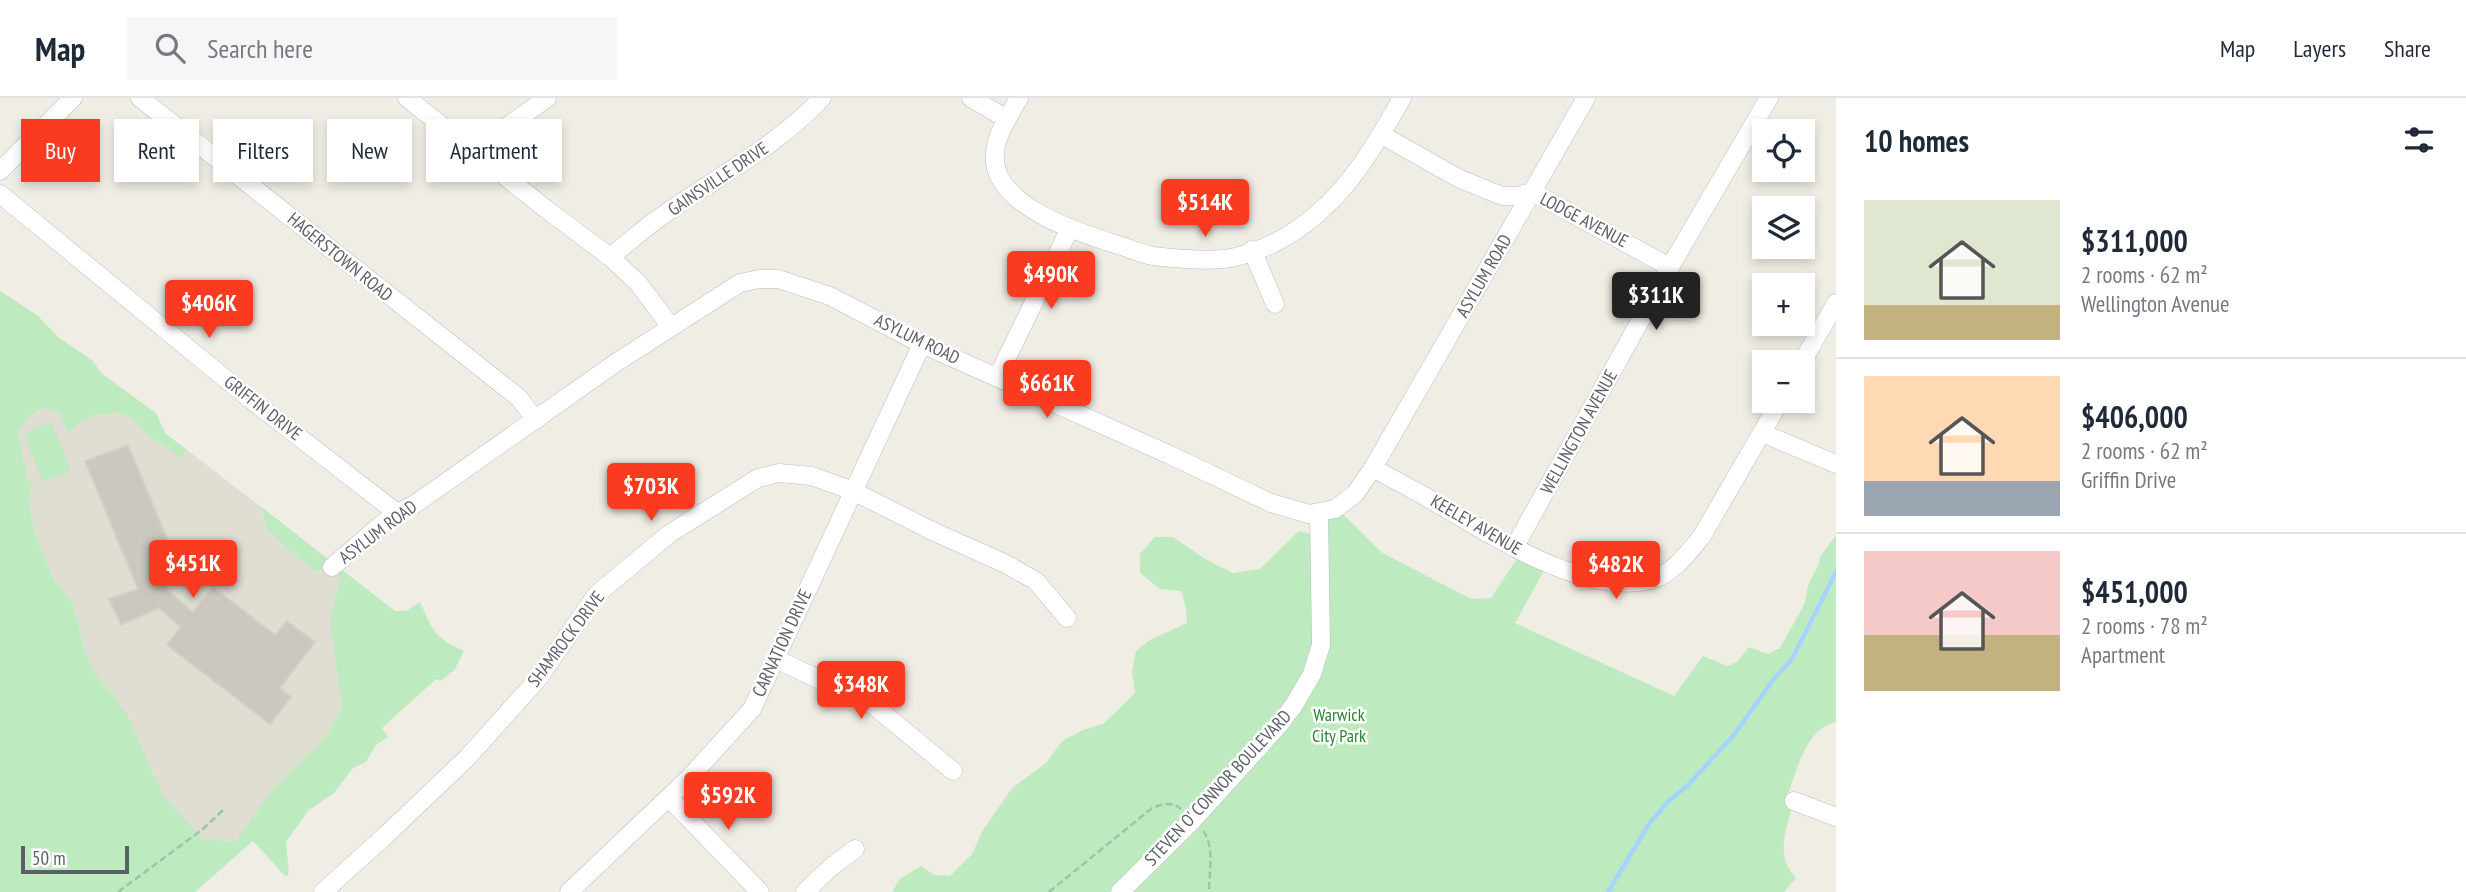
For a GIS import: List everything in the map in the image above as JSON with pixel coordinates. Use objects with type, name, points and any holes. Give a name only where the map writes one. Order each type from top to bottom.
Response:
[{"type":"street","points":[[0,171],[73,98]]},
{"type":"street","name":"HAGERSTOWN ROAD","points":[[140,98],[519,398],[536,420]]},
{"type":"street","points":[[407,98],[433,119]]},
{"type":"street","points":[[518,119],[547,98]]},
{"type":"street","name":"GAINSVILLE DRIVE","points":[[610,257],[653,223],[771,144],[801,120],[822,98]]},
{"type":"street","points":[[971,98],[1007,120]]},
{"type":"street","points":[[1019,98],[996,139],[995,163],[1002,180],[1016,196],[1061,226],[1152,256],[1223,260],[1278,242],[1340,195],[1382,135],[1402,98]]},
{"type":"street","name":"ASYLUM ROAD","points":[[332,567],[397,513],[670,327],[740,283],[759,279],[778,279],[830,296],[922,344],[998,376],[1271,503],[1310,514],[1335,509],[1355,494],[1373,468],[1586,98]]},
{"type":"street","name":"WELLINGTON AVENUE","points":[[1514,548],[1670,267],[1769,98]]},
{"type":"street","name":"LODGE AVENUE","points":[[1382,135],[1458,178],[1503,196],[1532,192],[1670,267]]},
{"type":"street","points":[[513,182],[610,257],[638,283],[670,327]]},
{"type":"street","name":"GRIFFIN DRIVE","points":[[0,194],[250,398],[397,513]]},
{"type":"street","points":[[998,376],[1070,228]]},
{"type":"street","points":[[1252,250],[1275,303]]},
{"type":"street","points":[[1809,350],[1836,303]]},
{"type":"street","name":"CARNATION DRIVE","points":[[569,892],[669,798],[752,709],[922,344]]},
{"type":"street","name":"KEELEY AVENUE","points":[[1373,468],[1539,561],[1580,575],[1621,583],[1651,580],[1668,572],[1702,536],[1773,413]]},
{"type":"street","points":[[1762,433],[1836,464]]},
{"type":"street","name":"SHAMROCK DRIVE","points":[[323,892],[467,758],[537,680],[597,594],[668,534],[758,478],[779,473],[812,476],[853,491],[932,531],[1004,563],[1035,581],[1067,618]]},
{"type":"street","name":"STEVEN O' CONNOR BOULEVARD","points":[[1119,892],[1192,821],[1279,725],[1312,674],[1321,645],[1319,513]]},
{"type":"street","points":[[776,659],[873,705],[953,771]]},
{"type":"street","points":[[669,798],[760,892]]},
{"type":"street","points":[[1794,801],[1836,817]]},
{"type":"street","points":[[805,892],[855,849]]},
{"type":"path","points":[[1049,892],[1152,808],[1163,803],[1174,803],[1206,834],[1209,846],[1209,892]]},
{"type":"path","points":[[118,892],[203,829],[223,810]]},
{"type":"shaded area","points":[[45,407],[61,415],[75,428],[79,422],[93,416],[118,413],[133,419],[147,435],[183,457],[186,449],[260,506],[268,531],[300,560],[316,571],[332,567],[340,577],[338,669],[342,707],[325,738],[270,792],[236,841],[203,839],[163,795],[128,715],[94,671],[86,655],[73,603],[53,578],[35,533],[28,497],[28,480],[18,432],[30,416]]},
{"type":"green space","points":[[0,291],[37,315],[58,337],[93,361],[101,373],[156,413],[166,434],[186,449],[183,457],[180,457],[147,435],[133,419],[118,413],[93,416],[79,422],[67,432],[61,415],[44,407],[30,416],[18,432],[28,480],[33,485],[28,497],[35,533],[53,578],[73,603],[86,655],[94,671],[128,715],[163,795],[203,839],[236,841],[270,792],[325,738],[342,707],[330,622],[340,577],[332,567],[316,571],[300,560],[268,531],[260,506],[395,611],[406,611],[420,602],[440,637],[464,651],[455,669],[441,681],[436,679],[382,728],[388,737],[376,745],[366,762],[353,768],[334,793],[308,811],[286,842],[289,873],[286,877],[253,841],[195,892],[0,892]]},
{"type":"green space","points":[[51,422],[71,471],[43,482],[24,434]]},
{"type":"green space","name":"Warwick City Park","points":[[1339,510],[1381,552],[1471,599],[1491,598],[1520,554],[1547,565],[1515,623],[1674,696],[1703,656],[1727,666],[1737,662],[1749,647],[1768,654],[1780,648],[1805,603],[1808,585],[1820,557],[1836,535],[1836,722],[1826,726],[1810,742],[1787,797],[1793,804],[1785,833],[1784,852],[1796,878],[1784,892],[892,892],[900,879],[921,866],[934,875],[950,876],[972,854],[983,830],[1012,788],[1046,763],[1062,741],[1083,730],[1103,724],[1135,693],[1132,672],[1136,651],[1148,641],[1187,623],[1181,591],[1160,589],[1140,573],[1140,554],[1155,537],[1173,537],[1205,559],[1233,573],[1260,569],[1299,531],[1319,536],[1320,515]]},
{"type":"building","points":[[128,445],[177,563],[159,569],[168,591],[193,612],[213,587],[275,635],[287,621],[315,642],[280,688],[291,697],[270,724],[167,645],[181,627],[159,608],[121,625],[109,599],[138,589],[85,461]]},
{"type":"waterway","points":[[1608,892],[1649,824],[1733,736],[1773,680],[1792,659],[1836,572]]}]
